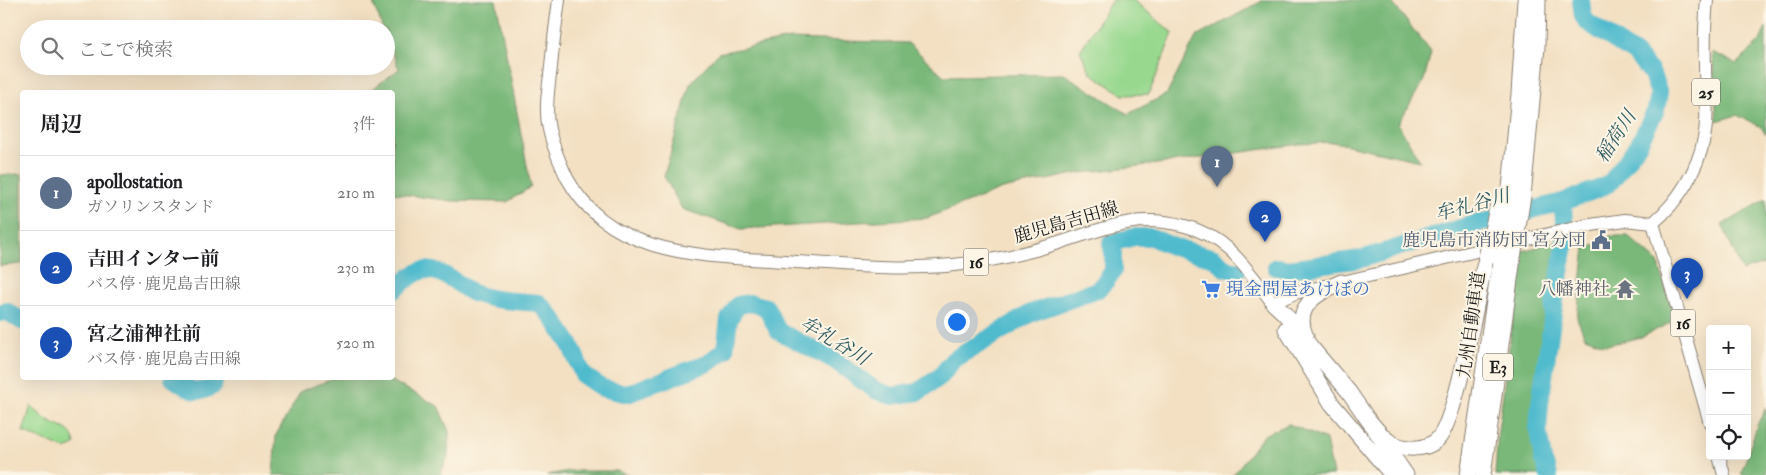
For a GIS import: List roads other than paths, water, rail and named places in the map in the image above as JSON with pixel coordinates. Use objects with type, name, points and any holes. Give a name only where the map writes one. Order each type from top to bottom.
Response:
[{"type":"highway","points":[[1366,417],[1389,441],[1400,446],[1412,448],[1423,447],[1437,440],[1448,423],[1484,267],[1510,199],[1511,95],[1522,39],[1524,0]]},
{"type":"highway","name":"九州自動車道","points":[[1483,475],[1497,379],[1510,199],[1537,47],[1538,0]]},
{"type":"highway","name":"九州自動車道","points":[[1468,475],[1506,259]]},
{"type":"highway","points":[[1310,347],[1302,328],[1304,309],[1309,302],[1326,289],[1341,282]]},
{"type":"highway","points":[[1273,303],[1285,314],[1310,347],[1349,392],[1406,475]]},
{"type":"highway","points":[[1273,303],[1279,319],[1332,404],[1387,472]]},
{"type":"highway","points":[[1490,475],[1497,379]]},
{"type":"main road","name":"鹿児島吉田線","points":[[558,0],[548,104],[548,123],[554,147],[563,170],[579,197],[602,219],[635,239],[657,247],[709,256],[826,264],[925,267],[966,264],[1008,256],[1057,243],[1114,224],[1130,221],[1159,221],[1188,226],[1204,232],[1221,242],[1234,252],[1273,303]]},
{"type":"main road","name":"25","points":[[1653,222],[1667,210],[1688,180],[1698,159],[1704,138],[1706,120],[1705,35],[1707,0]]},
{"type":"main road","points":[[1273,303],[1295,293],[1584,226],[1625,220],[1653,222]]},
{"type":"main road","name":"16","points":[[1653,222],[1708,415]]},
{"type":"main road","points":[[1719,460],[1724,475]]},
{"type":"waterway","name":"牟礼谷川","points":[[1276,267],[1288,269],[1361,259],[1467,226],[1563,202],[1610,183],[1638,145],[1656,110],[1659,93],[1651,72],[1635,54],[1587,22],[1583,16],[1581,0]]},
{"type":"waterway","name":"稲荷川","points":[[1549,475],[1543,460],[1538,430],[1555,300],[1565,245],[1563,202]]},
{"type":"waterway","name":"牟礼谷川","points":[[395,289],[414,274],[427,270],[443,274],[470,292],[481,296],[539,303],[552,317],[571,346],[583,375],[602,388],[627,394],[708,363],[725,350],[729,319],[738,305],[751,303],[766,307],[778,331],[834,360],[875,390],[892,396],[918,392],[941,376],[953,360],[1031,313],[1097,290],[1113,271],[1111,243],[1134,237],[1151,237],[1174,247],[1214,258],[1225,268],[1237,271]]},
{"type":"waterway","name":"牟礼谷川","points":[[0,313],[6,311],[20,320]]},
{"type":"waterway","name":"牟礼谷川","points":[[176,380],[188,388],[197,391],[213,386],[214,380]]},
{"type":"place","name":"apollostation","points":[[1217,187]]},
{"type":"place","name":"鹿児島市消防団 宮分団","points":[[1601,240]]},
{"type":"place","name":"吉田インター前","points":[[1265,242]]},
{"type":"place","name":"現金問屋あけぼの","points":[[1211,289]]},
{"type":"place","name":"八幡神社","points":[[1625,289]]},
{"type":"place","name":"宮之浦神社前","points":[[1687,299]]}]
